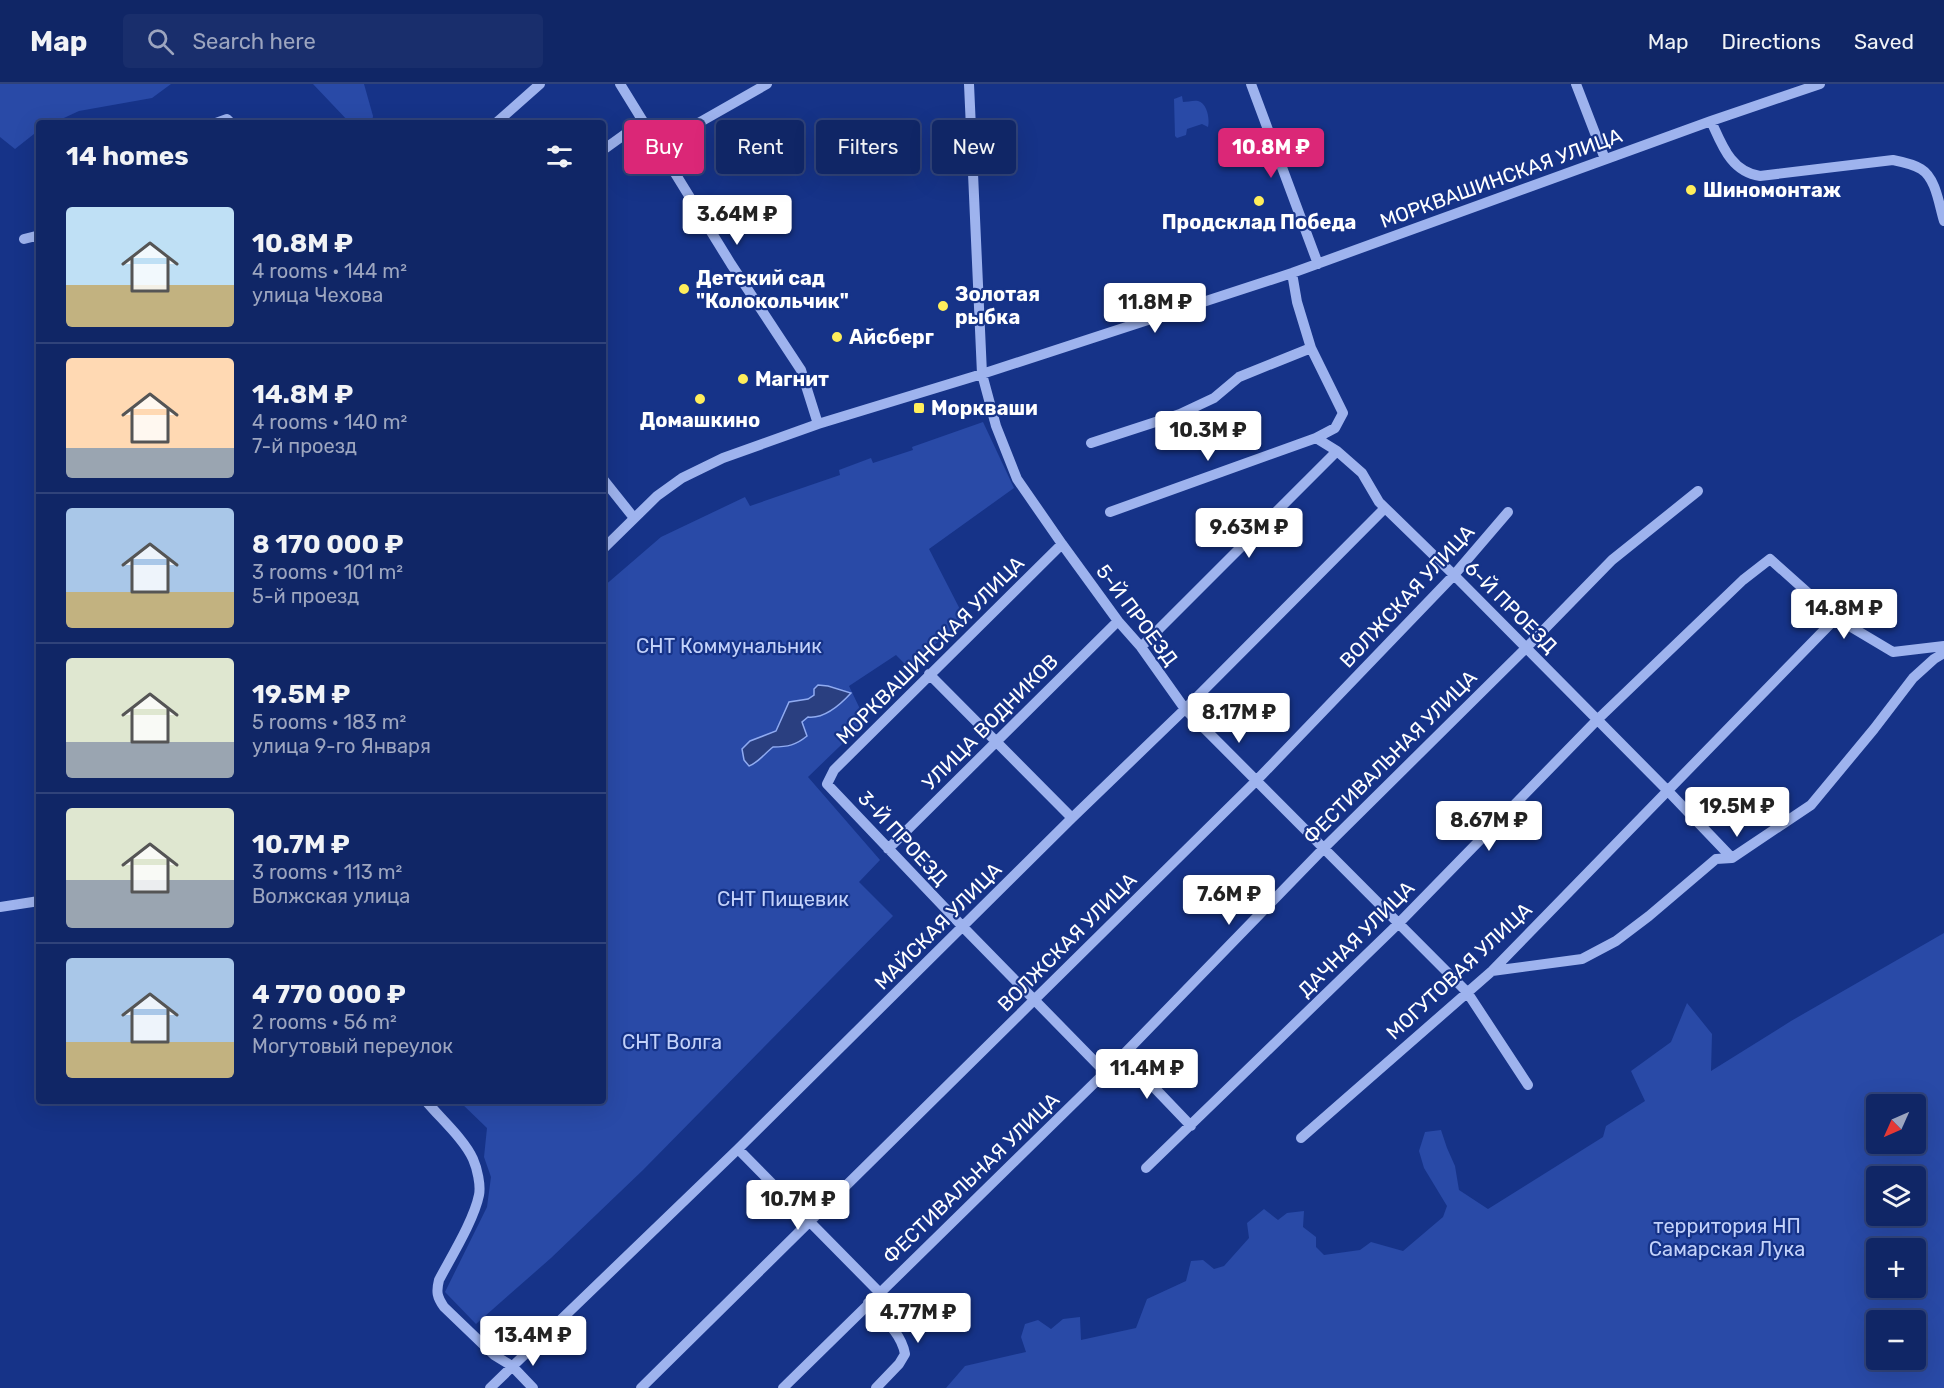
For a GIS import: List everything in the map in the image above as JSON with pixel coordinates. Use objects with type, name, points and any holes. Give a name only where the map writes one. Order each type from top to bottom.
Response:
[{"type":"street","points":[[499,120],[540,84]]},
{"type":"street","points":[[620,84],[641,120]]},
{"type":"street","points":[[704,120],[767,84]]},
{"type":"street","name":"5-Й ПРОЕЗД","points":[[969,84],[982,374],[996,426],[1017,478],[1062,544],[1185,709],[1467,992],[1528,1085]]},
{"type":"street","points":[[1251,84],[1318,264]]},
{"type":"street","points":[[1576,84],[1605,159]]},
{"type":"street","name":"МОРКВАШИНСКАЯ УЛИЦА","points":[[606,546],[657,496],[682,478],[723,458],[818,424],[982,374],[1292,273],[1711,121],[1820,84]]},
{"type":"street","points":[[1711,121],[1732,162],[1749,174],[1760,176],[1893,160],[1913,165],[1928,175],[1944,221]]},
{"type":"street","points":[[606,148],[624,135]]},
{"type":"street","points":[[675,174],[801,370],[818,424]]},
{"type":"street","points":[[24,239],[36,236]]},
{"type":"street","points":[[1110,512],[1316,438],[1335,428],[1343,413],[1311,348],[1297,302],[1292,273]]},
{"type":"street","points":[[1090,443],[1180,414],[1214,398],[1239,378],[1311,348]]},
{"type":"street","name":"6-Й ПРОЕЗД","points":[[1316,438],[1362,473],[1379,502],[1454,575],[1732,858]]},
{"type":"street","points":[[1141,647],[1337,452]]},
{"type":"street","points":[[606,483],[634,518]]},
{"type":"street","name":"ФЕСТИВАЛЬНАЯ УЛИЦА","points":[[783,1388],[1123,1055],[1324,848],[1612,560],[1698,491]]},
{"type":"street","name":"МАЙСКАЯ УЛИЦА","points":[[490,1388],[738,1149],[1185,709],[1385,508]]},
{"type":"street","name":"ВОЛЖСКАЯ УЛИЦА","points":[[641,1388],[1256,781],[1454,575],[1508,512]]},
{"type":"street","name":"МОРКВАШИНСКАЯ УЛИЦА","points":[[827,784],[834,770],[1062,544]]},
{"type":"street","name":"ДАЧНАЯ УЛИЦА","points":[[1146,1168],[1399,923],[1597,720],[1743,580],[1770,559],[1836,618]]},
{"type":"street","points":[[1836,618],[1893,652],[1944,646]]},
{"type":"street","name":"МОГУТОВАЯ УЛИЦА","points":[[1301,1138],[1492,971],[1836,618]]},
{"type":"street","name":"УЛИЦА ВОДНИКОВ","points":[[888,849],[1118,621]]},
{"type":"street","points":[[1492,971],[1582,959],[1616,941],[1716,859],[1732,858],[1811,805],[1913,678],[1944,653]]},
{"type":"street","points":[[929,674],[1072,818]]},
{"type":"street","name":"3-Й ПРОЕЗД","points":[[827,784],[1105,1072]]},
{"type":"street","points":[[0,907],[36,901]]},
{"type":"street","points":[[1123,1055],[1191,1126]]},
{"type":"street","points":[[429,1104],[472,1158],[478,1176],[480,1193],[474,1210],[439,1280],[436,1292],[444,1307],[494,1355],[512,1366],[533,1388]]},
{"type":"street","points":[[738,1149],[879,1292]]},
{"type":"street","points":[[868,1303],[896,1332],[903,1343],[905,1354],[876,1388]]},
{"type":"green space","points":[[0,84],[171,84],[152,98],[79,111],[60,120],[36,120],[36,132],[15,149],[0,137]]},
{"type":"green space","points":[[313,84],[364,84],[372,120],[347,120]]},
{"type":"green space","points":[[1182,96],[1183,102],[1196,101],[1204,105],[1209,124],[1208,127],[1202,124],[1187,129],[1186,135],[1177,138],[1175,136],[1174,99]]},
{"type":"green space","points":[[983,422],[1014,488],[929,549],[966,621],[956,632],[952,630],[908,667],[896,655],[849,686],[860,709],[869,718],[808,777],[880,860],[859,882],[893,916],[643,1170],[551,1258],[476,1324],[445,1292],[487,1207],[491,1177],[484,1157],[487,1128],[462,1104],[606,1104],[606,584],[661,537],[745,497],[750,506],[840,475],[839,470],[871,458],[873,463],[913,450],[912,447]]},
{"type":"green space","name":"территория НП Самарская Лука","points":[[1944,933],[1944,1388],[946,1388],[965,1366],[1026,1352],[1021,1337],[1025,1324],[1038,1320],[1051,1329],[1063,1319],[1080,1317],[1081,1340],[1136,1328],[1147,1299],[1186,1281],[1191,1261],[1203,1260],[1214,1269],[1224,1266],[1249,1238],[1247,1223],[1264,1209],[1278,1220],[1287,1213],[1304,1211],[1303,1227],[1316,1237],[1316,1247],[1324,1255],[1360,1250],[1371,1242],[1403,1251],[1443,1217],[1447,1206],[1424,1168],[1419,1151],[1425,1132],[1441,1130],[1455,1166],[1459,1190],[1488,1209],[1603,1137],[1606,1126],[1645,1101],[1631,1071],[1671,1042],[1687,1003],[1712,1034],[1711,1071],[1791,1021]]},
{"type":"shaded area","points":[[818,685],[851,693],[832,710],[820,716],[808,717],[802,722],[807,736],[803,739],[792,745],[773,747],[749,766],[744,760],[742,749],[750,741],[776,731],[789,702],[808,699],[814,695],[814,689]]},
{"type":"place","name":"Шиномонтаж","points":[[1691,190]]},
{"type":"place","name":"Продсклад Победа","points":[[1259,201]]},
{"type":"place","name":"Детский сад \"Колокольчик\"","points":[[684,289]]},
{"type":"place","name":"Золотая рыбка","points":[[943,306]]},
{"type":"place","name":"Айсберг","points":[[837,337]]},
{"type":"place","name":"Магнит","points":[[743,379]]},
{"type":"place","name":"Домашкино","points":[[700,399]]},
{"type":"place","name":"Моркваши","points":[[919,408]]},
{"type":"park label","name":"СНТ Коммунальник","points":[[729,646]]},
{"type":"park label","name":"СНТ Пищевик","points":[[783,899]]},
{"type":"park label","name":"СНТ Волга","points":[[672,1042]]}]
